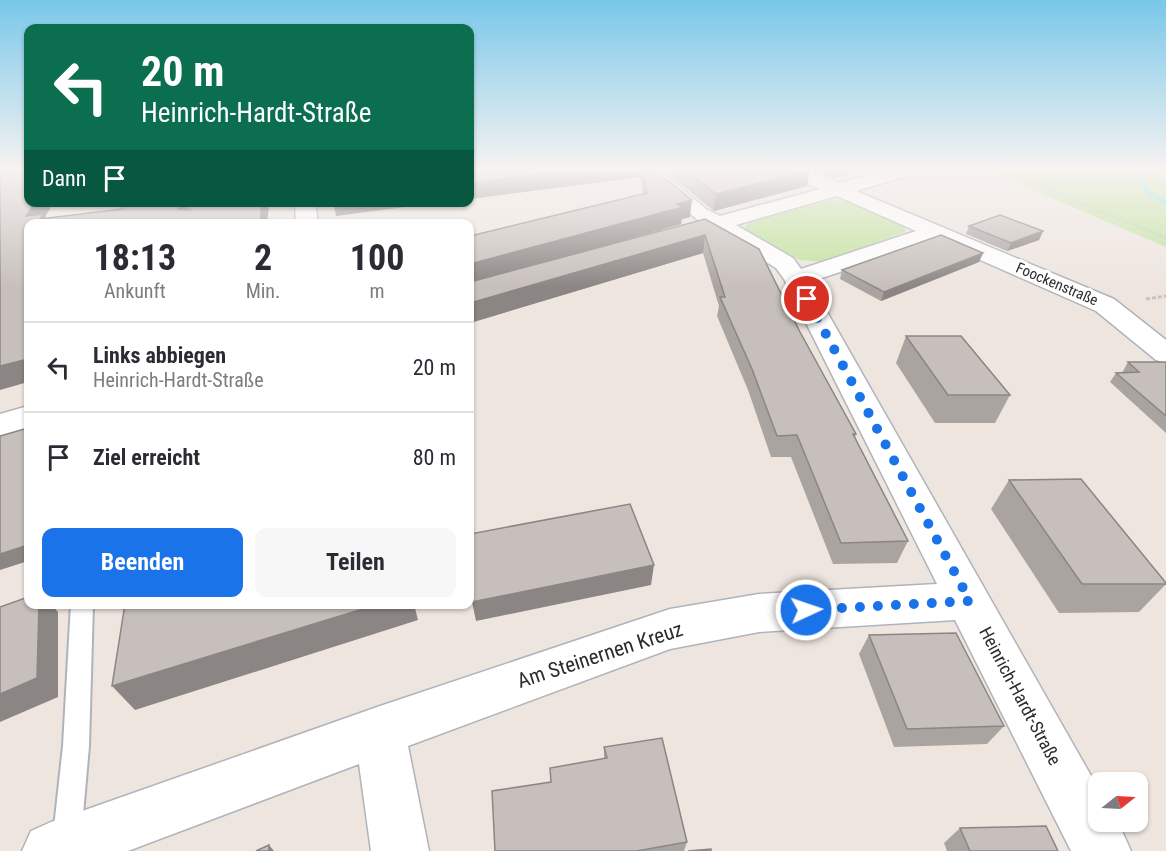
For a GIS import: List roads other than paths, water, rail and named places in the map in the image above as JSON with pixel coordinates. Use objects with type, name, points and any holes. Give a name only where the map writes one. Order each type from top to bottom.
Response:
[{"type":"street","name":"Heinrich-Hardt-Straße","points":[[694,209],[785,263],[796,279],[1102,851]]},
{"type":"street","points":[[683,233],[772,209]]},
{"type":"street","name":"Foockenstraße","points":[[882,209],[1105,305],[1166,354]]},
{"type":"street","points":[[796,279],[936,232]]},
{"type":"street","points":[[0,425],[24,418]]},
{"type":"street","name":"Am Steinernen Kreuz","points":[[59,848],[380,731],[670,629],[759,613],[970,601]]},
{"type":"street","points":[[380,731],[400,851]]},
{"type":"lane","points":[[59,848],[76,746],[82,609]]}]
